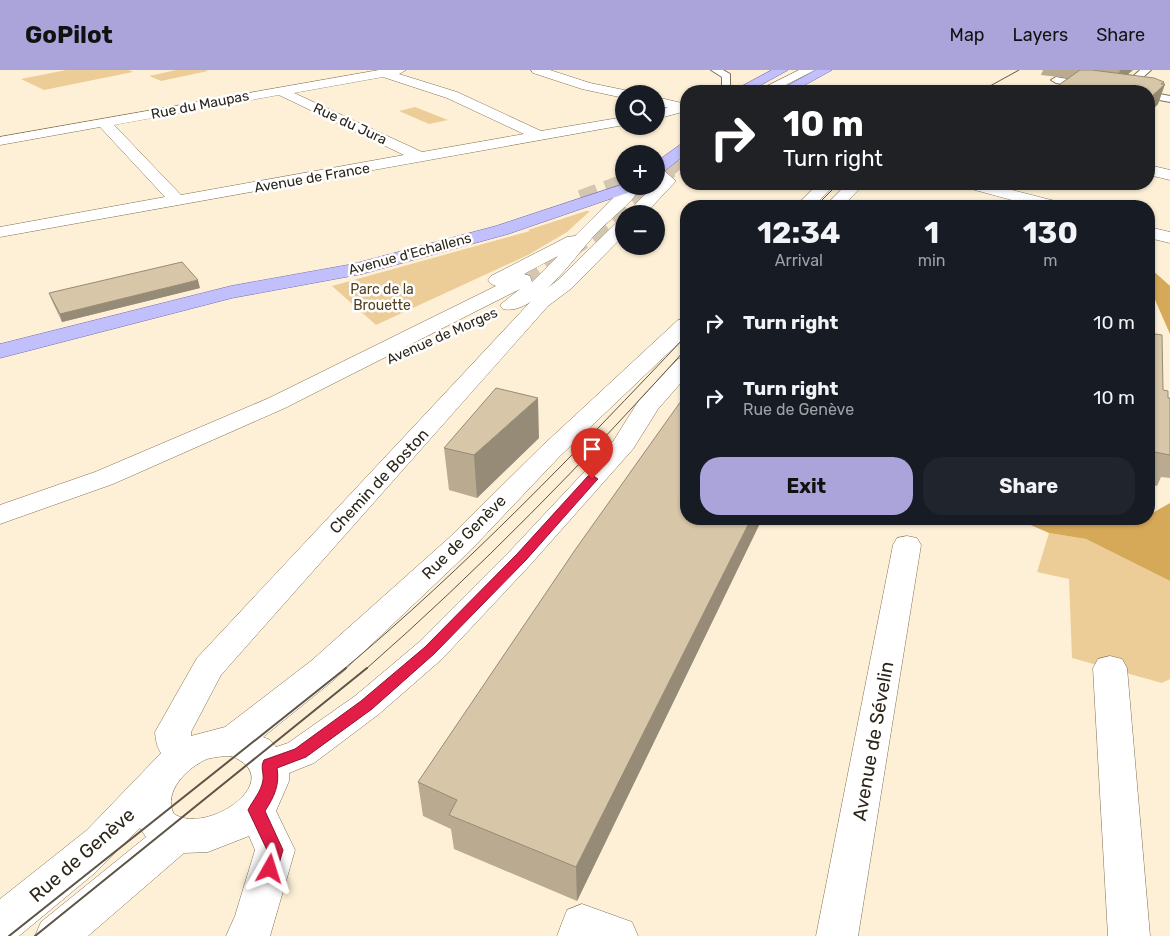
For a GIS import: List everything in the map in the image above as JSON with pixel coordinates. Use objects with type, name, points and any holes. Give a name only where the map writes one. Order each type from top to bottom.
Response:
[{"type":"main road","points":[[752,85],[782,70]]},
{"type":"main road","points":[[797,85],[826,70]]},
{"type":"main road","points":[[665,158],[680,151]]},
{"type":"main road","points":[[665,164],[680,152]]},
{"type":"main road","name":"Avenue d'Echallens","points":[[543,212],[615,180]]},
{"type":"main road","name":"Avenue d'Echallens","points":[[0,351],[267,284],[355,270],[615,191]]},
{"type":"street","name":"Rue du Maupas","points":[[6,140],[278,90],[400,70]]},
{"type":"street","points":[[537,70],[587,86],[615,92]]},
{"type":"street","points":[[716,70],[731,74],[727,85]]},
{"type":"street","points":[[777,85],[809,70]]},
{"type":"street","points":[[1128,85],[1146,70]]},
{"type":"street","points":[[384,73],[452,95],[541,137]]},
{"type":"street","points":[[1049,79],[1084,85]]},
{"type":"street","name":"Rue du Jura","points":[[278,90],[422,158]]},
{"type":"street","points":[[1155,96],[1170,99]]},
{"type":"street","points":[[665,103],[680,106]]},
{"type":"street","points":[[665,113],[680,108]]},
{"type":"street","points":[[104,123],[178,202]]},
{"type":"street","name":"Avenue de France","points":[[0,232],[178,202],[615,123]]},
{"type":"street","points":[[0,125],[6,140]]},
{"type":"street","points":[[1155,171],[1170,175]]},
{"type":"street","points":[[810,200],[821,190]]},
{"type":"street","points":[[839,200],[850,190]]},
{"type":"street","points":[[993,190],[1030,200]]},
{"type":"street","name":"Avenue de Morges","points":[[0,515],[139,464],[276,403],[376,339],[528,277],[570,255],[585,235],[625,195]]},
{"type":"street","points":[[644,205],[654,195]]},
{"type":"street","name":"Chemin de Boston","points":[[187,753],[174,744],[173,732],[208,666],[541,302],[565,284],[615,234]]},
{"type":"street","points":[[1155,234],[1170,238]]},
{"type":"street","name":"Rue de Genève","points":[[233,741],[323,670],[460,544],[551,451],[680,331]]},
{"type":"street","points":[[269,764],[307,748],[366,705],[430,651],[522,557],[624,444],[648,406],[680,371]]},
{"type":"street","name":"Avenue de Sévelin","points":[[837,936],[908,545]]},
{"type":"street","points":[[1110,668],[1130,936]]},
{"type":"street","points":[[233,741],[249,745],[262,753],[269,764],[271,779],[267,795],[256,810],[239,824],[218,834],[196,838],[176,836],[163,829],[154,819],[151,806],[152,793],[158,779],[170,765],[187,753],[218,742],[233,741]]},
{"type":"street","name":"Rue de Genève","points":[[0,925],[89,854],[132,813],[158,779]]},
{"type":"street","points":[[247,936],[254,924],[275,850],[256,810]]},
{"type":"street","points":[[56,936],[176,836]]},
{"type":"street","points":[[578,936],[582,924],[617,936]]},
{"type":"green space","points":[[66,70],[129,70],[133,72],[44,90],[21,79]]},
{"type":"green space","points":[[176,70],[208,71],[161,81],[149,76]]},
{"type":"green space","points":[[415,107],[448,120],[429,124],[399,111]]},
{"type":"green space","name":"Parc de la Brouette","points":[[590,211],[567,232],[528,255],[376,325],[332,286],[530,231],[528,230]]},
{"type":"green space","points":[[1049,533],[1086,539],[1170,581],[1170,679],[1162,683],[1072,658],[1069,579],[1037,572]]},
{"type":"shaded area","points":[[1155,272],[1170,286],[1170,334],[1155,300]]},
{"type":"shaded area","points":[[1170,503],[1170,581],[1086,539],[1049,533],[1031,525],[1155,525],[1155,512]]},
{"type":"building","points":[[1080,70],[1154,78],[1164,82],[1161,84],[1165,84],[1155,93],[1155,85],[1059,85]]},
{"type":"building","points":[[182,262],[198,280],[60,314],[49,293]]},
{"type":"building","points":[[1155,334],[1162,335],[1163,390],[1168,391],[1168,398],[1170,398],[1170,455],[1155,452]]},
{"type":"building","points":[[496,388],[538,398],[474,455],[444,448]]},
{"type":"building","points":[[680,402],[680,525],[748,525],[576,867],[449,815],[457,800],[418,782],[575,550]]},
{"type":"tunnel","points":[[669,170],[680,160]]},
{"type":"tunnel","points":[[665,167],[679,161]]},
{"type":"tunnel","points":[[665,173],[670,169]]},
{"type":"tunnel","points":[[581,199],[615,186]]},
{"type":"tunnel","points":[[523,280],[591,235],[638,195]]},
{"type":"tram line","points":[[992,85],[1019,70]]},
{"type":"tram line","points":[[822,200],[832,190]]},
{"type":"tram line","points":[[344,669],[434,590],[477,549],[562,465],[680,342]]},
{"type":"tram line","points":[[366,669],[490,554],[570,473],[680,355]]},
{"type":"tram line","points":[[9,936],[346,668]]},
{"type":"tram line","points":[[35,936],[367,668]]},
{"type":"route","points":[[270,869],[275,850],[256,810],[267,795],[271,779],[269,764],[300,753],[366,705],[430,651],[522,557],[592,479]]}]
